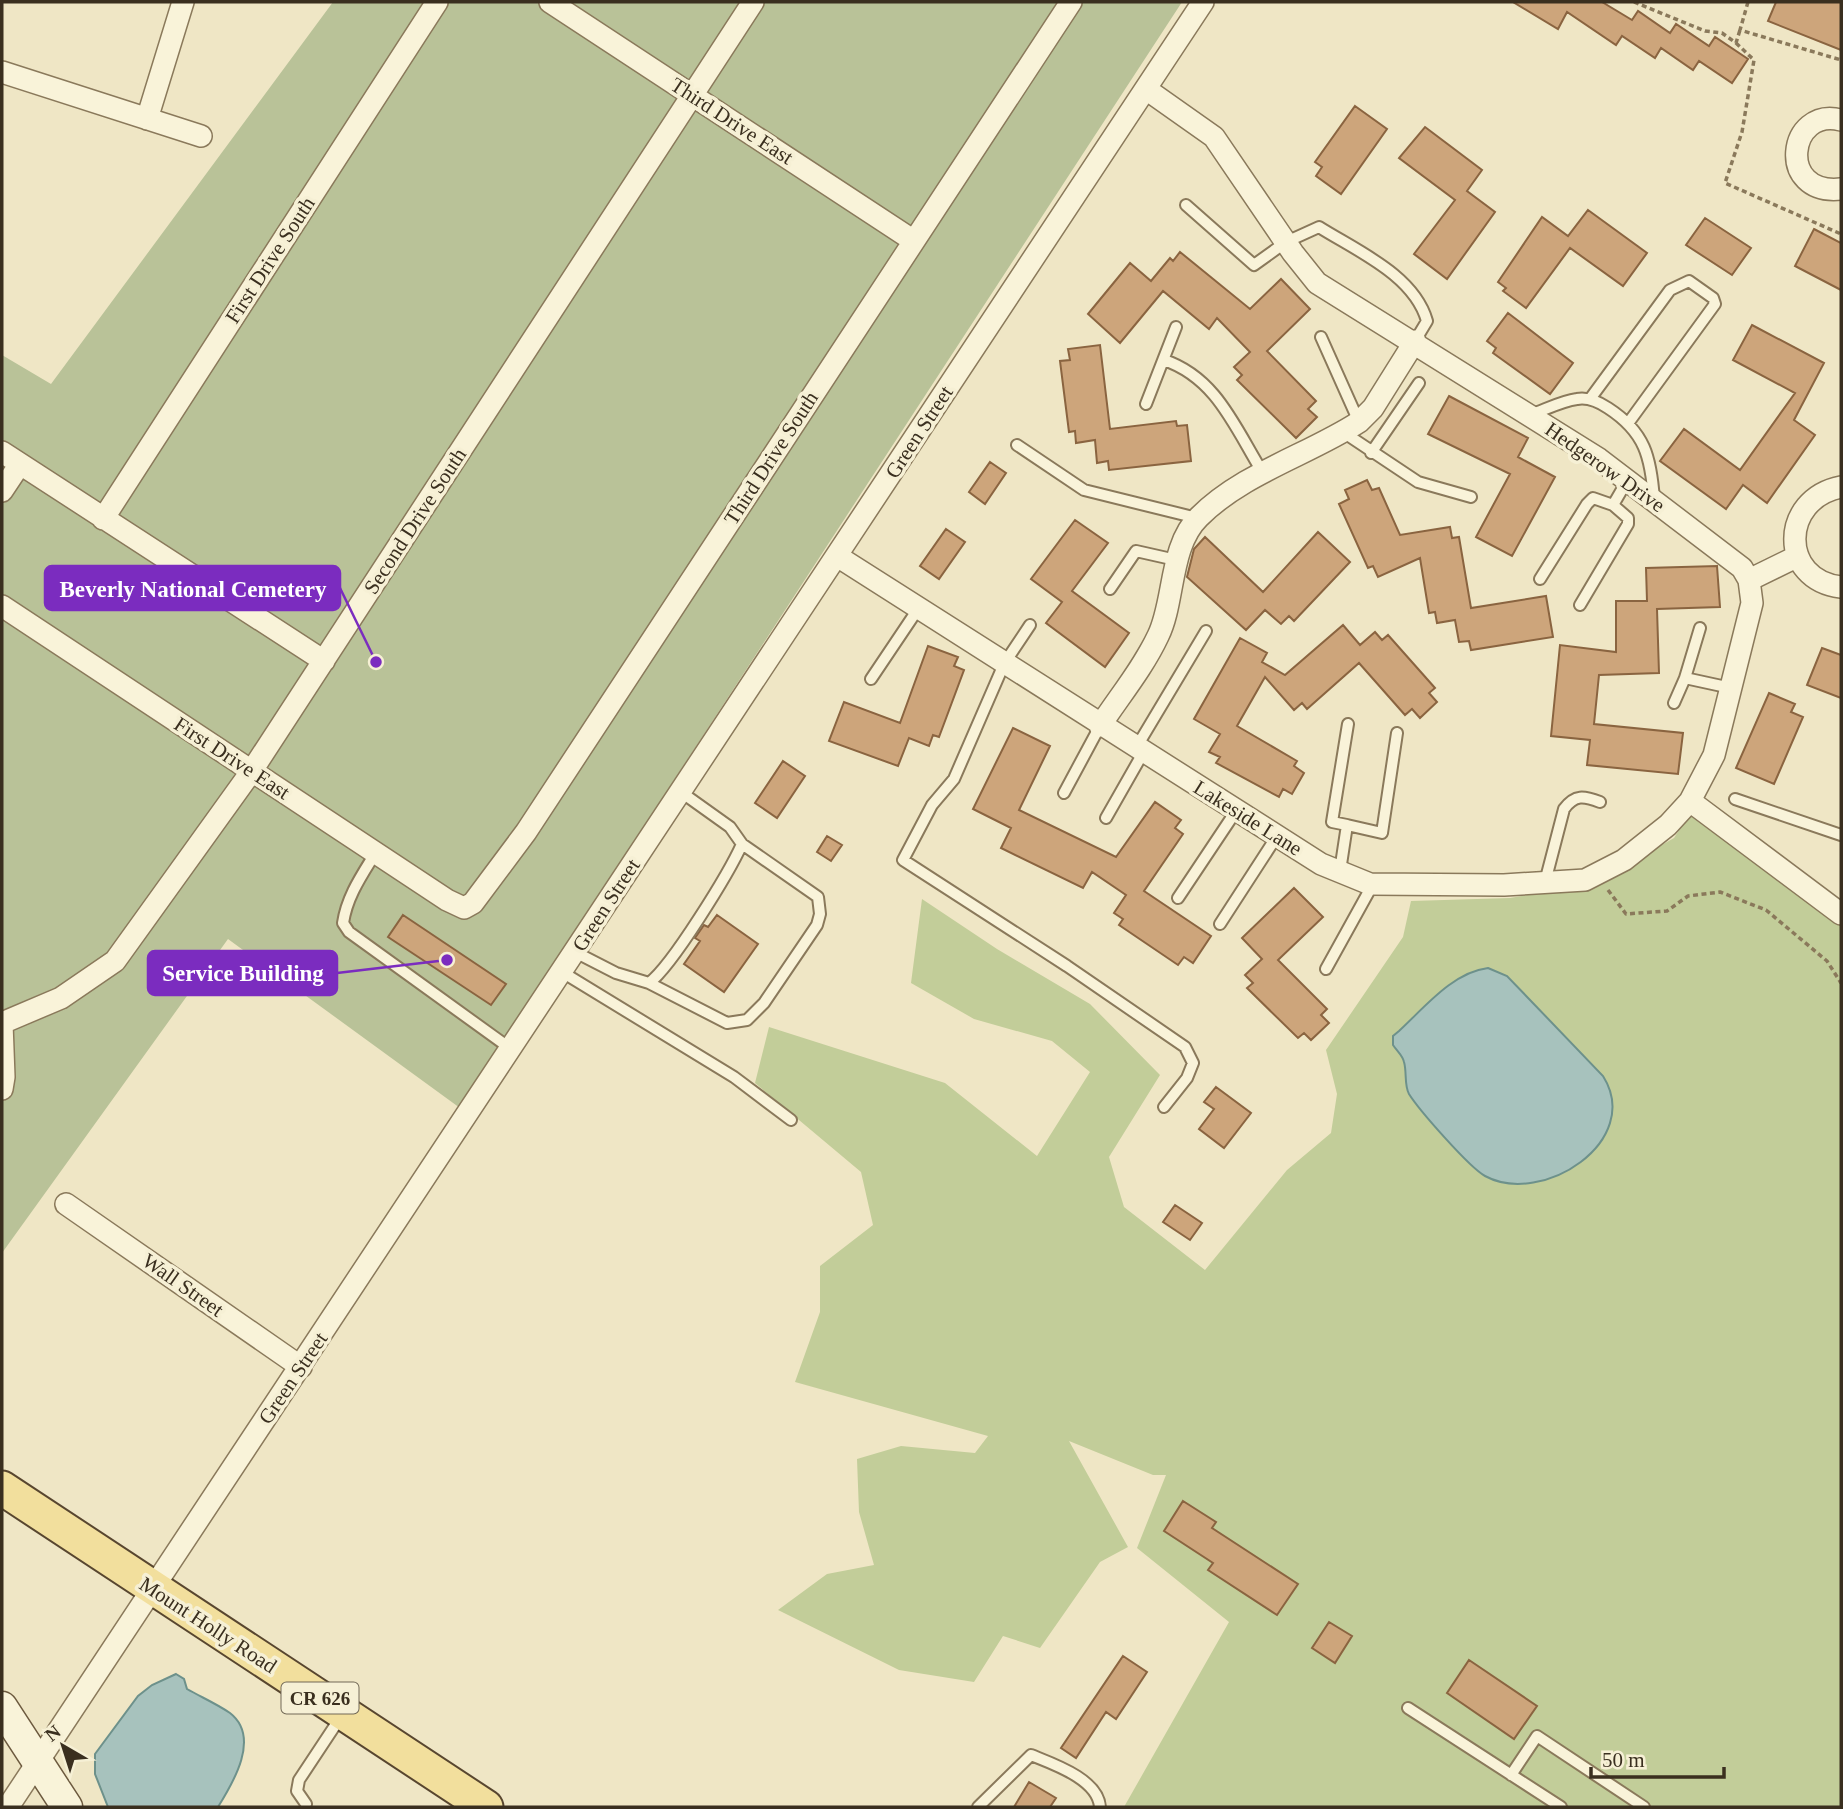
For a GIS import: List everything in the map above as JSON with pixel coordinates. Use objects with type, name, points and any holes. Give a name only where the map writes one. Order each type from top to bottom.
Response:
[{"type":"main road","name":"Mount Holly Road","points":[[2,1488],[486,1807]]},
{"type":"street","points":[[147,119],[183,2]]},
{"type":"street","name":"First Drive South","points":[[103,519],[437,2]]},
{"type":"street","name":"Third Drive East","points":[[550,2],[914,241]]},
{"type":"street","name":"Second Drive South","points":[[2,1023],[61,998],[115,961],[251,772],[753,2]]},
{"type":"street","name":"Third Drive South","points":[[464,908],[474,903],[526,832],[1071,2]]},
{"type":"street","name":"Green Street","points":[[8,1807],[1203,2]]},
{"type":"street","points":[[2,72],[201,136]]},
{"type":"street","name":"Hedgerow Drive","points":[[1146,89],[1214,137],[1317,283],[1415,341],[1600,459],[1728,555],[1742,568],[1749,580]]},
{"type":"street","points":[[1840,117],[1825,119],[1805,130],[1796,151],[1797,163],[1809,182],[1819,188],[1841,189]]},
{"type":"street","points":[[1100,726],[1158,636],[1176,560],[1197,518],[1240,485],[1351,427],[1373,408],[1415,341]]},
{"type":"street","points":[[2,452],[324,661]]},
{"type":"street","points":[[2,491],[20,464]]},
{"type":"street","points":[[1841,487],[1814,497],[1803,509],[1796,524],[1795,540],[1798,556],[1806,569],[1817,580],[1841,587]]},
{"type":"street","name":"Lakeside Lane","points":[[837,556],[1139,751],[1321,864],[1373,884],[1504,885],[1585,880],[1624,860],[1668,825],[1690,801]]},
{"type":"street","points":[[1798,556],[1749,580],[1752,603],[1714,755],[1690,801],[1841,914]]},
{"type":"street","name":"First Drive East","points":[[2,606],[251,772],[447,900],[464,908]]},
{"type":"street","points":[[2,1023],[2,1089]]},
{"type":"street","name":"Wall Street","points":[[66,1204],[301,1367]]},
{"type":"street","points":[[2,1707],[67,1807]]},
{"type":"lane","points":[[1186,205],[1254,265],[1286,242],[1320,227],[1395,275],[1423,307],[1427,321],[1415,341]]},
{"type":"lane","points":[[1590,399],[1671,290],[1689,281],[1713,298],[1714,304],[1629,422]]},
{"type":"lane","points":[[1146,404],[1176,327]]},
{"type":"lane","points":[[1321,337],[1351,427],[1371,453],[1418,482],[1471,497]]},
{"type":"lane","points":[[1164,360],[1191,371],[1211,389],[1263,473]]},
{"type":"lane","points":[[1371,453],[1419,383]]},
{"type":"lane","points":[[1530,415],[1576,399],[1590,399],[1629,422],[1641,437],[1652,471],[1654,500]]},
{"type":"lane","points":[[1017,445],[1084,491],[1197,518]]},
{"type":"lane","points":[[1613,505],[1627,481]]},
{"type":"lane","points":[[1540,579],[1587,504],[1593,498],[1613,505],[1628,518],[1628,524],[1580,605]]},
{"type":"lane","points":[[1110,589],[1136,551],[1176,560]]},
{"type":"lane","points":[[871,678],[918,609]]},
{"type":"lane","points":[[1030,625],[1004,664],[954,779],[932,805],[902,860],[1067,966],[1185,1048],[1193,1063],[1187,1078],[1164,1107]]},
{"type":"lane","points":[[1674,704],[1700,628]]},
{"type":"lane","points":[[1107,818],[1139,751],[1206,631]]},
{"type":"lane","points":[[1685,678],[1731,688]]},
{"type":"lane","points":[[1348,724],[1332,822],[1382,833],[1396,733]]},
{"type":"lane","points":[[1064,793],[1100,726]]},
{"type":"lane","points":[[575,952],[616,974],[649,983],[727,1023],[747,1020],[764,1003],[817,925],[820,914],[818,897],[742,844],[730,827],[681,792]]},
{"type":"lane","points":[[1545,883],[1564,809],[1571,799],[1583,796],[1600,802]]},
{"type":"lane","points":[[1735,799],[1841,835]]},
{"type":"lane","points":[[1178,898],[1236,811]]},
{"type":"lane","points":[[1340,871],[1347,825]]},
{"type":"lane","points":[[1220,924],[1276,836]]},
{"type":"lane","points":[[649,983],[659,976],[680,945],[742,844]]},
{"type":"lane","points":[[376,852],[350,894],[343,923],[349,932],[511,1049]]},
{"type":"lane","points":[[1326,969],[1373,884]]},
{"type":"lane","points":[[562,972],[734,1077],[791,1120]]},
{"type":"lane","points":[[1408,1708],[1561,1807]]},
{"type":"lane","points":[[306,1804],[297,1791],[299,1780],[344,1713]]},
{"type":"lane","points":[[1511,1775],[1537,1736],[1643,1807]]},
{"type":"lane","points":[[978,1807],[1031,1755],[1063,1768],[1092,1789],[1100,1807]]},
{"type":"path","points":[[1634,2],[1705,31],[1722,33],[1754,60],[1742,132],[1725,183],[1841,234]]},
{"type":"path","points":[[1736,43],[1748,2]]},
{"type":"path","points":[[1740,30],[1841,60]]},
{"type":"path","points":[[1600,892],[1610,890],[1626,914],[1650,914],[1667,911],[1688,897],[1720,892],[1766,911],[1827,961],[1841,983]]},
{"type":"green space","points":[[333,2],[1182,2],[460,1108],[228,939],[2,1253],[2,355],[51,384]]},
{"type":"green space","points":[[1691,812],[1841,921],[1841,1807],[1124,1807],[1229,1622],[1137,1548],[1166,1475],[1153,1475],[1069,1441],[1128,1547],[1100,1562],[1040,1648],[1003,1636],[974,1682],[899,1670],[778,1610],[827,1574],[874,1565],[859,1512],[857,1459],[901,1446],[975,1453],[988,1436],[795,1382],[820,1312],[820,1266],[873,1225],[861,1172],[755,1083],[769,1027],[945,1083],[1037,1156],[1090,1072],[1052,1041],[974,1019],[911,983],[922,899],[997,949],[1090,1004],[1160,1075],[1109,1157],[1124,1207],[1205,1270],[1287,1170],[1331,1133],[1337,1094],[1326,1050],[1403,937],[1411,901],[1510,898],[1595,883],[1674,838]]},
{"type":"water","points":[[1488,968],[1507,976],[1603,1076],[1612,1100],[1610,1123],[1599,1144],[1581,1162],[1558,1175],[1533,1183],[1508,1183],[1485,1176],[1468,1162],[1433,1125],[1409,1094],[1405,1066],[1393,1045],[1393,1036],[1440,992],[1463,976]]},
{"type":"water","points":[[176,1674],[184,1679],[187,1689],[230,1713],[239,1723],[244,1747],[231,1786],[218,1807],[108,1807],[95,1774],[95,1754],[138,1696],[152,1685]]},
{"type":"building","points":[[1513,2],[1602,2],[1632,20],[1638,11],[1670,33],[1676,24],[1709,46],[1715,37],[1748,59],[1732,83],[1699,61],[1693,70],[1661,48],[1655,58],[1622,36],[1616,45],[1567,12],[1558,29]]},
{"type":"building","points":[[1776,2],[1841,2],[1841,50],[1768,21]]},
{"type":"building","points":[[1355,106],[1387,129],[1341,194],[1316,176],[1322,167],[1315,162]]},
{"type":"building","points":[[1425,127],[1482,170],[1467,191],[1495,212],[1447,279],[1414,254],[1455,200],[1399,158]]},
{"type":"building","points":[[1588,210],[1647,253],[1623,286],[1570,248],[1526,308],[1503,291],[1506,288],[1498,282],[1542,217],[1568,236]]},
{"type":"building","points":[[1705,218],[1751,248],[1732,275],[1686,245]]},
{"type":"building","points":[[1814,229],[1841,243],[1841,290],[1795,266]]},
{"type":"building","points":[[1180,252],[1250,309],[1281,279],[1310,309],[1267,351],[1316,401],[1308,409],[1317,417],[1296,438],[1237,380],[1242,375],[1234,367],[1250,352],[1217,318],[1209,329],[1163,291],[1120,343],[1088,314],[1130,263],[1151,281],[1170,258],[1173,261]]},
{"type":"building","points":[[1508,313],[1573,363],[1550,394],[1493,353],[1496,348],[1487,341]]},
{"type":"building","points":[[1752,325],[1824,363],[1794,420],[1815,435],[1767,503],[1743,485],[1726,509],[1660,461],[1684,429],[1740,470],[1795,393],[1733,360]]},
{"type":"building","points":[[1100,345],[1110,429],[1176,421],[1177,426],[1187,425],[1191,461],[1109,470],[1108,461],[1097,463],[1095,440],[1076,443],[1075,431],[1069,432],[1060,361],[1070,360],[1068,349]]},
{"type":"building","points":[[1449,396],[1528,438],[1518,457],[1555,477],[1512,556],[1476,537],[1510,474],[1428,434]]},
{"type":"building","points":[[990,462],[1006,473],[985,504],[969,492]]},
{"type":"building","points":[[1367,480],[1372,490],[1379,488],[1400,535],[1450,527],[1452,538],[1459,537],[1471,608],[1546,596],[1553,637],[1471,650],[1469,641],[1459,642],[1455,620],[1437,623],[1435,612],[1429,613],[1420,558],[1378,577],[1373,566],[1368,568],[1339,504],[1349,499],[1345,490]]},
{"type":"building","points":[[1075,520],[1108,543],[1072,591],[1129,633],[1105,667],[1046,623],[1062,602],[1031,579]]},
{"type":"building","points":[[946,529],[965,542],[939,579],[920,566]]},
{"type":"building","points":[[1318,532],[1350,562],[1294,621],[1289,616],[1281,624],[1265,610],[1246,630],[1187,577],[1194,549],[1205,537],[1263,592]]},
{"type":"building","points":[[1717,566],[1720,607],[1657,609],[1659,673],[1599,675],[1594,724],[1683,733],[1678,774],[1587,765],[1590,740],[1551,736],[1560,645],[1616,652],[1616,601],[1647,601],[1646,568]]},
{"type":"building","points":[[1343,625],[1360,645],[1375,632],[1382,640],[1388,635],[1435,688],[1429,693],[1437,702],[1420,718],[1412,709],[1405,715],[1359,663],[1307,709],[1302,703],[1294,710],[1265,677],[1237,726],[1297,761],[1294,766],[1304,773],[1292,794],[1283,789],[1279,797],[1216,763],[1220,757],[1209,752],[1220,734],[1194,719],[1240,638],[1267,653],[1262,662],[1285,675]]},
{"type":"building","points":[[928,646],[958,657],[954,666],[964,670],[939,737],[933,735],[929,746],[909,738],[898,766],[829,741],[844,702],[900,723]]},
{"type":"building","points":[[1822,648],[1841,655],[1841,698],[1807,685]]},
{"type":"building","points":[[1769,693],[1795,704],[1791,712],[1803,717],[1774,784],[1736,768]]},
{"type":"building","points":[[1013,728],[1050,746],[1019,810],[1116,857],[1155,802],[1181,820],[1175,828],[1183,834],[1144,891],[1211,936],[1193,963],[1184,957],[1178,965],[1119,925],[1123,919],[1114,913],[1126,895],[1092,872],[1083,888],[1001,848],[1011,828],[973,809]]},
{"type":"building","points":[[783,761],[805,776],[777,818],[755,803]]},
{"type":"building","points":[[827,836],[842,845],[831,861],[817,852]]},
{"type":"building","points":[[1294,888],[1323,917],[1278,960],[1327,1009],[1321,1015],[1329,1023],[1311,1040],[1304,1033],[1298,1038],[1247,988],[1253,983],[1245,975],[1262,959],[1242,938]]},
{"type":"building","points":[[403,915],[506,984],[491,1005],[388,937]]},
{"type":"building","points":[[717,915],[758,944],[724,992],[684,964],[700,941],[695,938],[704,925],[708,927]]},
{"type":"building","points":[[1216,1087],[1251,1113],[1224,1148],[1199,1129],[1214,1109],[1204,1102]]},
{"type":"building","points":[[1175,1205],[1202,1223],[1190,1240],[1163,1222]]},
{"type":"building","points":[[1183,1501],[1216,1522],[1212,1528],[1298,1584],[1277,1615],[1208,1570],[1213,1563],[1164,1531]]},
{"type":"building","points":[[1329,1622],[1352,1636],[1335,1663],[1312,1648]]},
{"type":"building","points":[[1123,1656],[1147,1672],[1116,1719],[1106,1712],[1076,1758],[1061,1748]]},
{"type":"building","points":[[1469,1660],[1537,1706],[1514,1739],[1447,1693]]},
{"type":"building","points":[[1029,1782],[1056,1798],[1050,1807],[1014,1807]]},
{"type":"place","name":"Beverly National Cemetery","points":[[376,662]]},
{"type":"place","name":"Service Building","points":[[447,960]]}]
